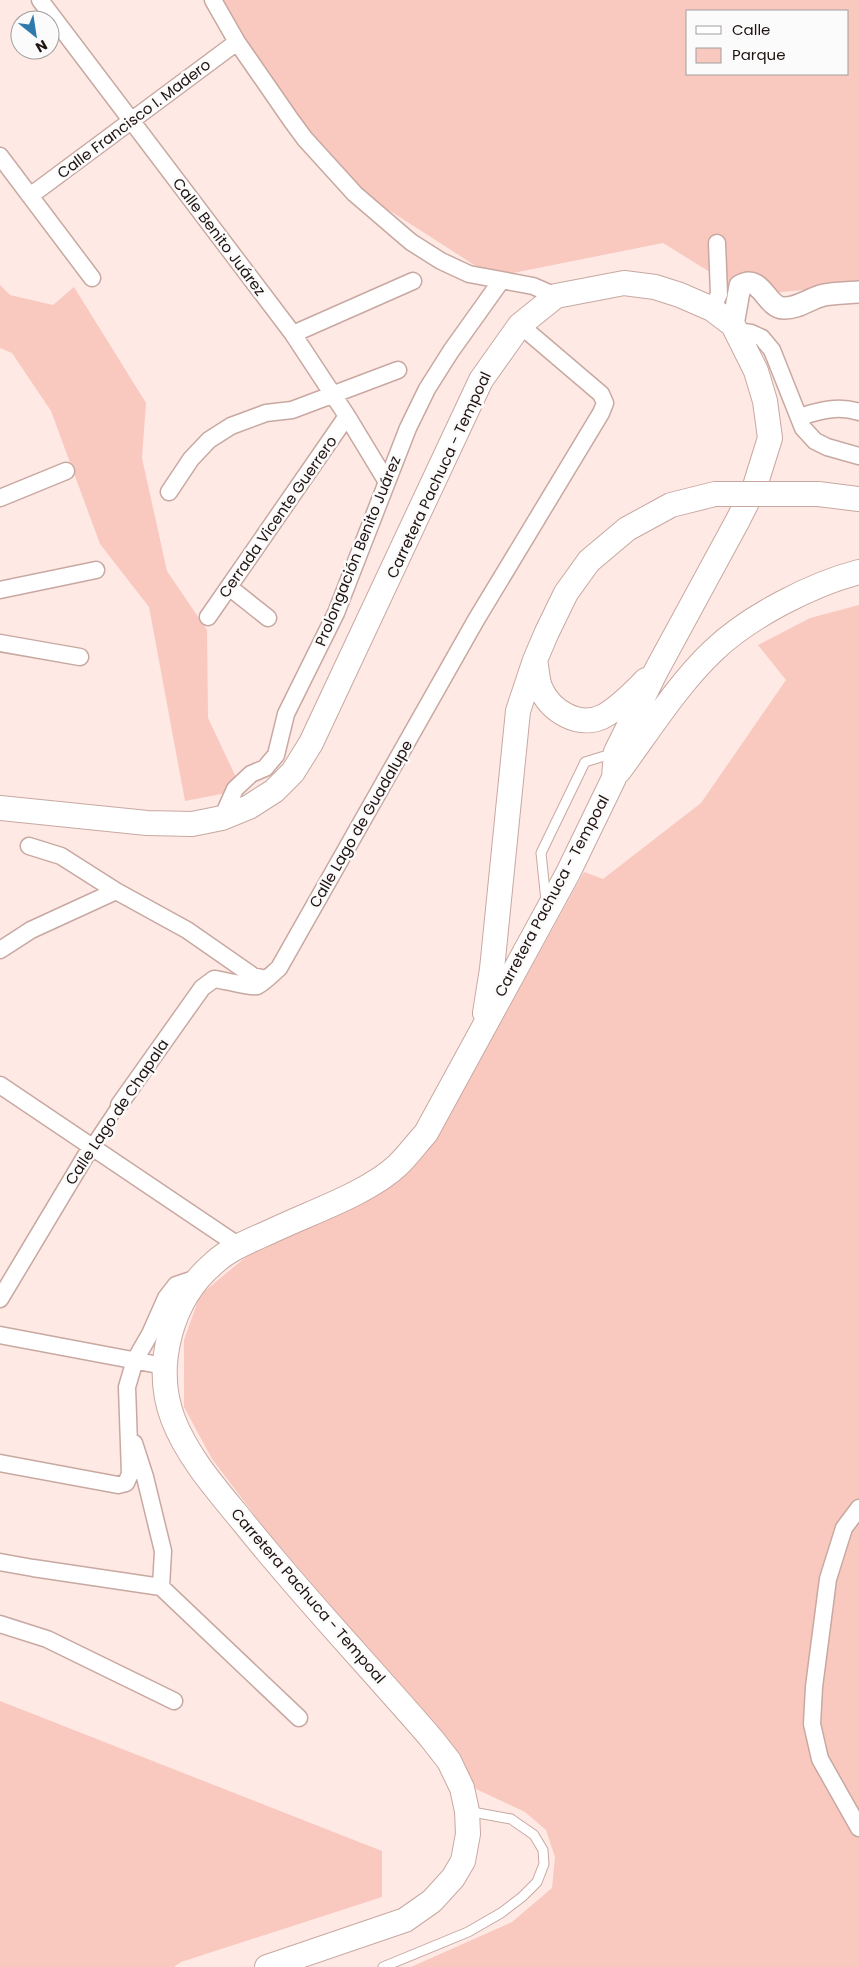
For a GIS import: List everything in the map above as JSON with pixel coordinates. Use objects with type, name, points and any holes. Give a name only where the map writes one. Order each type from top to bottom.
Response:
[{"type":"main road","name":"Carretera Pachuca - Tempoal","points":[[0,808],[147,824],[192,824],[222,818],[249,808],[274,791],[293,772],[311,743],[481,380],[520,325],[556,296],[624,283],[655,287],[680,295],[712,309],[734,328],[756,371],[765,402],[770,438],[755,486],[656,671],[616,752],[614,778],[547,911],[426,1133],[398,1165],[363,1188],[239,1246],[215,1261],[197,1278],[180,1304],[167,1344],[164,1366],[166,1388],[173,1418],[185,1445],[209,1480],[283,1572],[431,1738],[449,1761],[462,1788],[467,1811],[468,1834],[463,1861],[453,1878],[432,1901],[405,1920],[267,1967]]},
{"type":"main road","points":[[482,1028],[493,959],[518,711],[535,660],[566,592],[589,561],[628,530],[672,505],[715,494],[818,494],[859,499]]},
{"type":"main road","points":[[614,778],[698,666],[714,649],[753,621],[805,591],[859,572]]},
{"type":"main road","points":[[535,660],[540,687],[549,702],[560,713],[575,719],[588,720],[602,717],[616,708],[656,671]]},
{"type":"street","name":"Calle Benito Juárez","points":[[40,0],[292,334],[347,416],[387,482]]},
{"type":"street","points":[[213,0],[237,42],[305,139],[355,194],[411,242],[441,261],[469,274],[533,286],[556,296]]},
{"type":"street","name":"Calle Francisco I. Madero","points":[[30,196],[237,42]]},
{"type":"street","points":[[0,156],[92,278]]},
{"type":"street","points":[[712,309],[719,294],[717,243]]},
{"type":"street","points":[[292,334],[414,281]]},
{"type":"street","name":"Prolongación Benito Juárez","points":[[222,818],[235,789],[251,774],[265,768],[276,755],[286,714],[336,613],[408,428],[426,389],[451,350],[502,281]]},
{"type":"street","points":[[859,292],[824,295],[792,308],[781,308],[773,303],[760,288],[752,283],[744,283],[740,286],[734,328],[762,338],[772,350],[803,428],[815,440],[827,447],[859,456]]},
{"type":"street","name":"Calle Lago de Guadalupe","points":[[266,978],[279,968],[472,629],[601,413],[605,403],[601,394],[520,325]]},
{"type":"street","points":[[169,492],[191,459],[208,440],[231,426],[266,413],[292,410],[334,396],[398,370]]},
{"type":"street","points":[[799,417],[824,410],[848,409],[859,412]]},
{"type":"street","name":"Cerrada Vicente Guerrero","points":[[208,618],[347,416]]},
{"type":"street","points":[[0,498],[66,471]]},
{"type":"street","points":[[0,590],[96,570]]},
{"type":"street","points":[[229,587],[268,618]]},
{"type":"street","points":[[0,643],[80,657]]},
{"type":"street","points":[[29,846],[61,856],[116,891],[187,930],[254,976],[266,978]]},
{"type":"street","points":[[0,950],[31,930],[116,891]]},
{"type":"street","name":"Calle Lago de Chapala","points":[[0,1299],[119,1105],[202,988],[214,979],[235,982],[249,987],[256,986],[266,978]]},
{"type":"street","points":[[0,1085],[239,1246]]},
{"type":"street","points":[[0,1463],[118,1485],[126,1483],[130,1474],[127,1387],[135,1360],[150,1334],[166,1298],[176,1285],[197,1278]]},
{"type":"street","points":[[0,1335],[164,1366]]},
{"type":"street","points":[[128,1425],[145,1477],[162,1544],[162,1587]]},
{"type":"street","points":[[859,1508],[844,1528],[828,1579],[814,1686],[812,1724],[820,1759],[859,1828]]},
{"type":"street","points":[[0,1562],[162,1587],[299,1718]]},
{"type":"street","points":[[0,1624],[47,1639],[174,1701]]},
{"type":"lane","points":[[547,911],[541,854],[585,762],[616,752]]},
{"type":"lane","points":[[383,1967],[468,1932],[502,1913],[537,1882],[544,1864],[543,1850],[534,1835],[511,1819],[467,1811]]},
{"type":"green space","points":[[216,0],[859,0],[859,285],[747,295],[663,243],[493,277],[359,191],[267,86]]},
{"type":"green space","points":[[0,285],[10,295],[53,305],[74,287],[146,403],[142,458],[167,571],[207,630],[208,718],[242,790],[185,801],[149,607],[100,544],[51,411],[12,353],[0,348]]},
{"type":"green space","points":[[859,605],[859,1967],[411,1967],[512,1922],[552,1888],[555,1857],[546,1830],[525,1812],[476,1789],[460,1755],[265,1529],[212,1459],[184,1407],[184,1340],[200,1295],[247,1256],[369,1195],[426,1152],[451,1112],[584,872],[603,879],[701,803],[786,680],[758,645],[810,618]]},
{"type":"green space","points":[[0,1701],[382,1851],[382,1897],[181,1962],[174,1967],[0,1967]]}]
